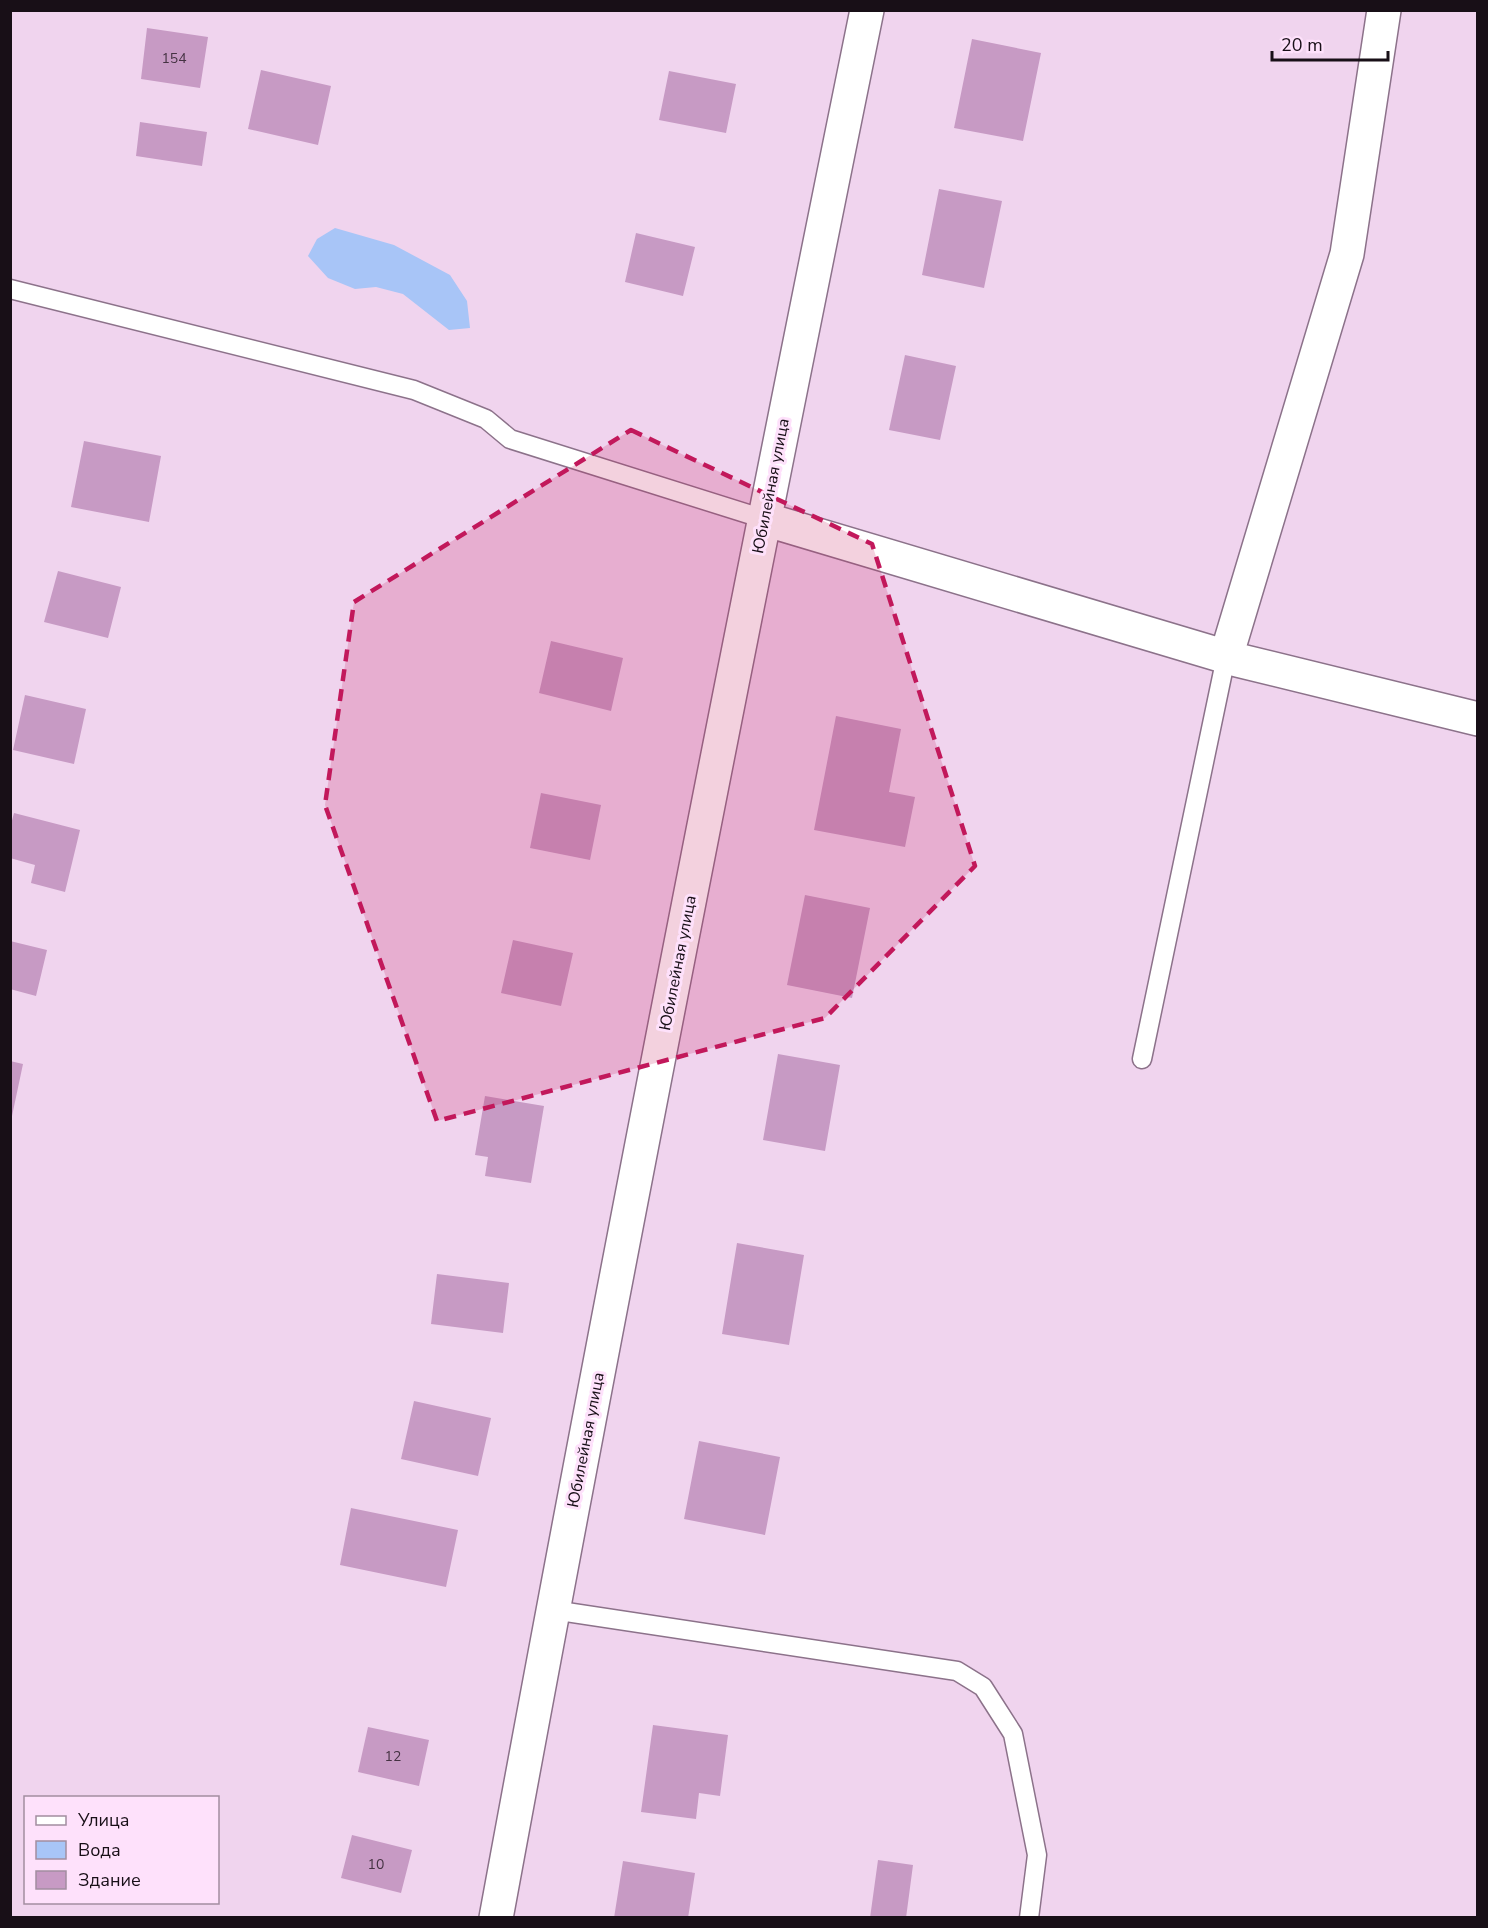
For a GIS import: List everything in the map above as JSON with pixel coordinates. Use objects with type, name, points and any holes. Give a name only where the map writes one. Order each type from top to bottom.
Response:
[{"type":"street","name":"Юбилейная улица","points":[[496,1917],[553,1610],[764,519],[867,10]]},
{"type":"street","points":[[1226,657],[1347,254],[1384,10]]},
{"type":"street","points":[[764,519],[1226,657],[1478,719]]},
{"type":"lane","points":[[10,289],[414,390],[486,419],[510,439],[764,519]]},
{"type":"lane","points":[[1142,1059],[1226,657]]},
{"type":"lane","points":[[553,1610],[957,1671],[983,1687],[1013,1734],[1037,1855],[1029,1917]]},
{"type":"highlighted area","points":[[631,430],[872,544],[975,866],[825,1018],[437,1121],[325,805],[354,602]]},
{"type":"water","points":[[335,228],[394,245],[450,275],[467,301],[470,328],[449,330],[403,294],[376,287],[355,289],[328,278],[308,256],[317,239]]},
{"type":"building","points":[[147,28],[208,37],[200,88],[141,79]]},
{"type":"building","points":[[972,39],[1041,53],[1023,141],[954,128]]},
{"type":"building","points":[[261,70],[331,86],[318,145],[248,129]]},
{"type":"building","points":[[669,71],[736,84],[726,133],[659,120]]},
{"type":"building","points":[[140,122],[207,132],[202,166],[136,156]]},
{"type":"building","points":[[939,189],[1002,201],[984,288],[922,275]]},
{"type":"building","points":[[636,233],[695,247],[683,296],[625,282]]},
{"type":"building","points":[[905,355],[956,366],[940,440],[889,430]]},
{"type":"building","points":[[84,441],[161,456],[149,522],[71,507]]},
{"type":"building","points":[[58,571],[121,587],[108,638],[44,622]]},
{"type":"building","points":[[551,641],[623,658],[611,711],[539,693]]},
{"type":"building","points":[[25,695],[86,709],[74,764],[13,750]]},
{"type":"building","points":[[836,716],[901,729],[889,792],[915,797],[905,847],[814,830]]},
{"type":"building","points":[[541,793],[601,805],[590,860],[530,848]]},
{"type":"building","points":[[14,813],[80,830],[65,892],[31,883],[35,865],[10,858],[10,828]]},
{"type":"building","points":[[805,895],[870,908],[852,998],[787,985]]},
{"type":"building","points":[[513,940],[573,953],[561,1006],[501,993]]},
{"type":"building","points":[[10,941],[47,950],[36,996],[10,989]]},
{"type":"building","points":[[778,1054],[840,1065],[825,1151],[763,1140]]},
{"type":"building","points":[[10,1061],[23,1064],[12,1116],[10,1116]]},
{"type":"building","points":[[485,1096],[544,1106],[531,1183],[485,1176],[488,1157],[475,1155]]},
{"type":"building","points":[[737,1243],[804,1255],[789,1345],[722,1334]]},
{"type":"building","points":[[437,1274],[509,1283],[503,1333],[431,1324]]},
{"type":"building","points":[[414,1401],[491,1418],[478,1476],[401,1459]]},
{"type":"building","points":[[699,1441],[780,1457],[765,1535],[684,1519]]},
{"type":"building","points":[[351,1508],[458,1530],[446,1587],[340,1565]]},
{"type":"building","points":[[653,1725],[728,1735],[720,1796],[699,1793],[696,1819],[641,1812]]},
{"type":"building","points":[[368,1727],[429,1740],[419,1786],[358,1772]]},
{"type":"building","points":[[352,1835],[412,1850],[401,1893],[341,1878]]},
{"type":"building","points":[[878,1860],[913,1865],[906,1918],[870,1918]]},
{"type":"building","points":[[623,1861],[695,1873],[688,1918],[614,1918]]}]
